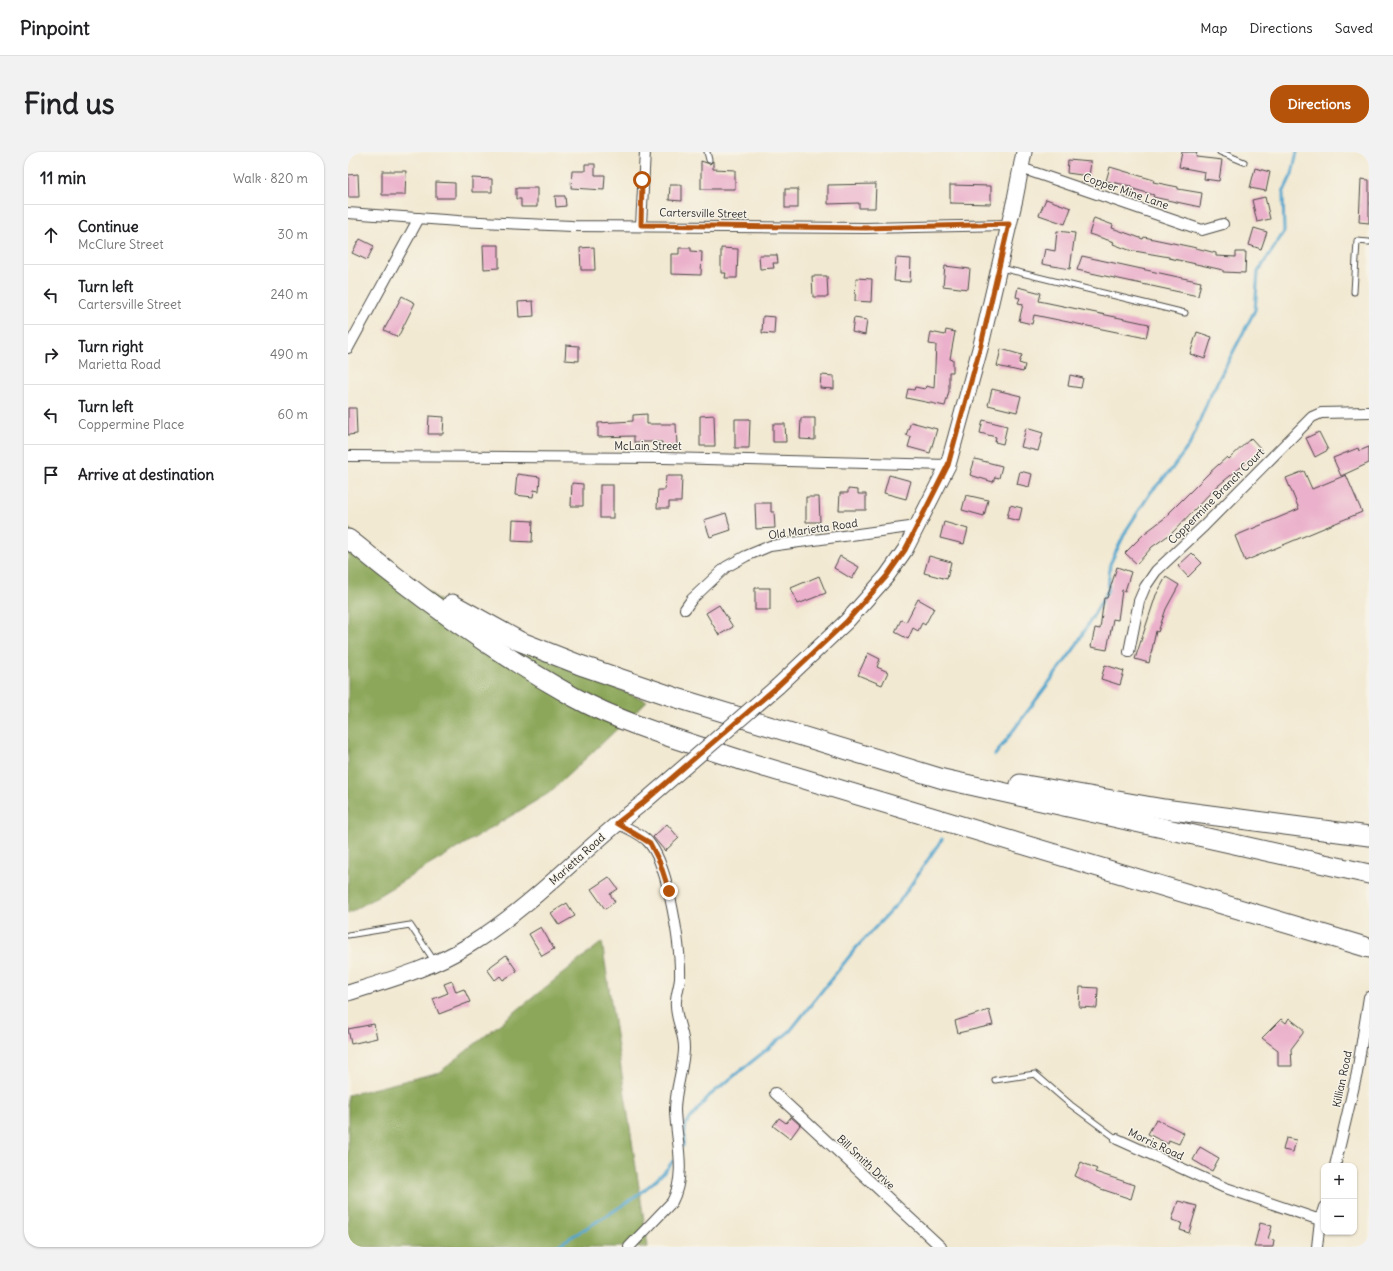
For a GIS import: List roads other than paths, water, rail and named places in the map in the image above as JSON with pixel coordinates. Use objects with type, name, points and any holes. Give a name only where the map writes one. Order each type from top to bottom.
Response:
[{"type":"highway","points":[[348,539],[390,573],[476,635],[528,669],[575,697],[652,730],[744,760],[1369,948]]},
{"type":"highway","points":[[367,553],[473,616],[538,649],[624,680],[778,728],[970,785],[1369,874]]},
{"type":"highway","points":[[778,728],[1042,788],[1164,809],[1369,836]]},
{"type":"street","points":[[641,225],[642,180],[645,152]]},
{"type":"street","name":"Marietta Road","points":[[348,993],[414,972],[470,945],[496,928],[545,888],[617,823],[644,802],[778,686],[847,621],[872,594],[905,550],[948,465],[981,345],[1024,152]]},
{"type":"street","name":"Copper Mine Lane","points":[[1021,168],[1202,230],[1223,224]]},
{"type":"street","name":"Cartersville Street","points":[[348,213],[572,226],[641,225],[866,228],[1009,224]]},
{"type":"street","points":[[348,348],[419,218]]},
{"type":"street","name":"Coppermine Branch Court","points":[[1129,652],[1139,601],[1145,587],[1156,571],[1210,521],[1312,417],[1321,413],[1369,412]]},
{"type":"street","name":"McLain Street","points":[[348,456],[672,458],[948,465]]},
{"type":"street","name":"Old Marietta Road","points":[[685,609],[692,599],[726,567],[746,556],[770,546],[917,526]]},
{"type":"street","points":[[617,823],[650,843],[667,882],[679,961],[676,1013],[682,1030],[684,1050],[675,1108],[680,1160],[676,1194],[672,1202],[629,1247]]},
{"type":"street","name":"Killian Road","points":[[1335,1163],[1358,1073],[1369,997]]},
{"type":"street","name":"Bill Smith Drive","points":[[775,1092],[941,1247]]},
{"type":"street","name":"Morris Road","points":[[1117,1139],[1223,1187],[1320,1220]]},
{"type":"street","points":[[1317,1247],[1321,1217]]},
{"type":"lane","points":[[707,152],[709,160]]},
{"type":"lane","points":[[1220,152],[1244,162]]},
{"type":"lane","points":[[1354,292],[1357,242],[1369,242]]},
{"type":"lane","points":[[998,267],[1185,313]]},
{"type":"lane","points":[[348,935],[410,925],[435,962]]},
{"type":"lane","name":"Morris Road","points":[[995,1080],[1034,1074],[1071,1105],[1117,1139]]},
{"type":"waterway","points":[[995,755],[1074,649],[1108,590],[1110,564],[1127,529],[1151,492],[1171,470],[1190,444],[1209,398],[1255,310],[1258,272],[1284,232],[1283,193],[1292,174],[1297,152]]},
{"type":"waterway","points":[[683,1146],[686,1124],[709,1096],[790,1031],[856,948],[899,902],[942,839]]},
{"type":"waterway","points":[[555,1247],[635,1197],[663,1173],[673,1161]]}]
